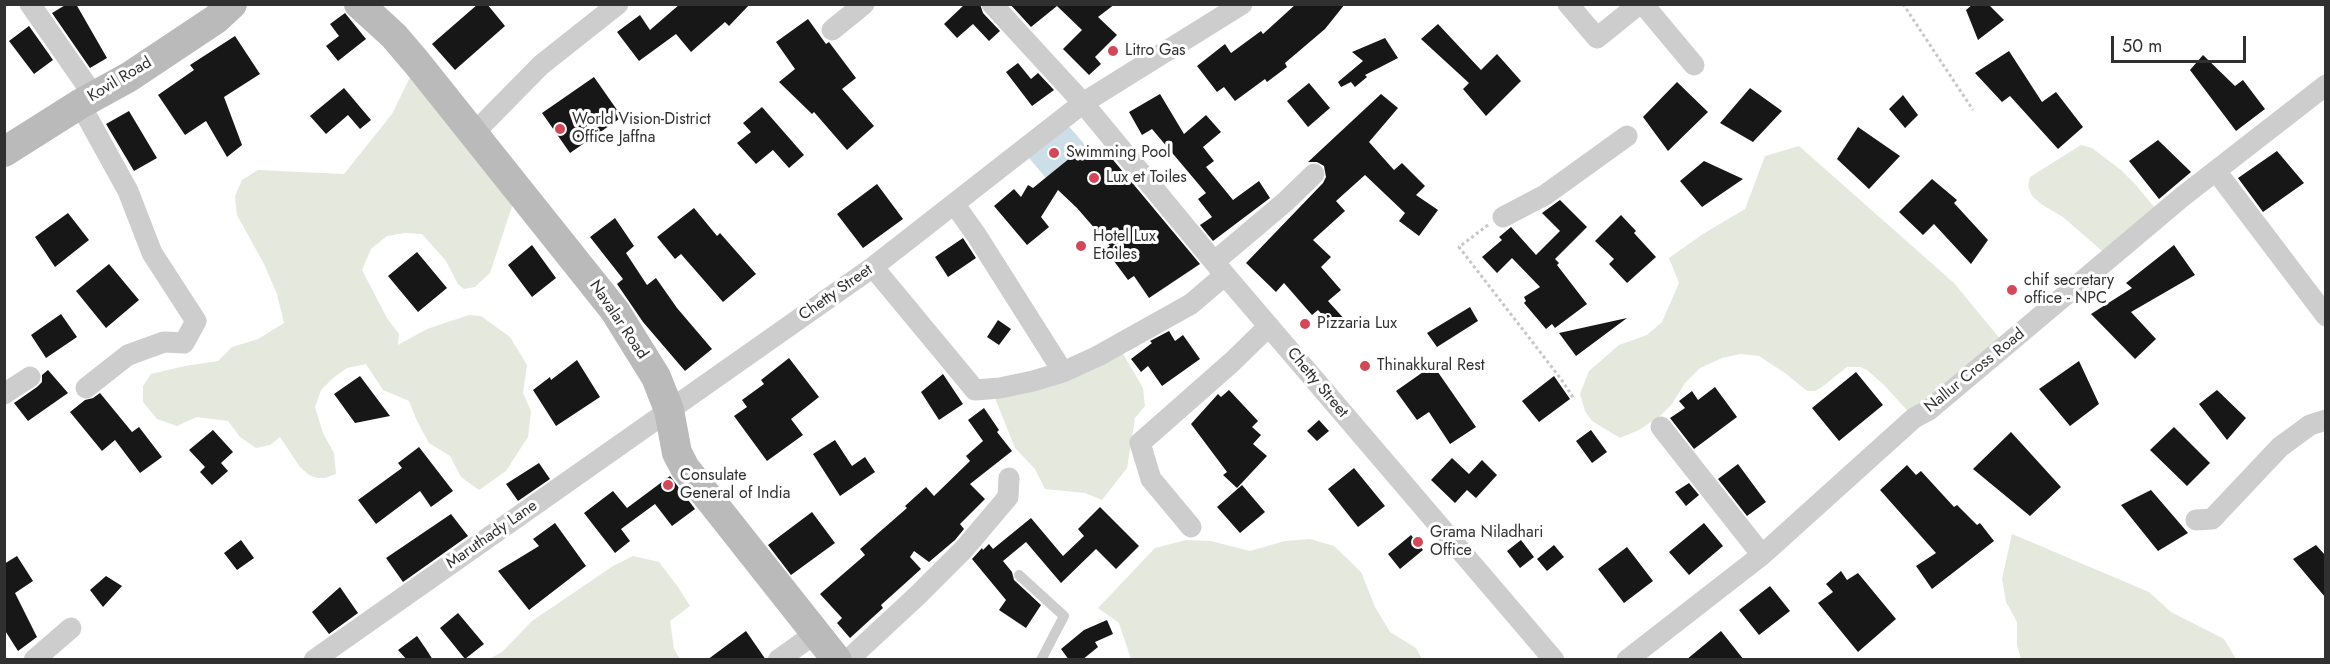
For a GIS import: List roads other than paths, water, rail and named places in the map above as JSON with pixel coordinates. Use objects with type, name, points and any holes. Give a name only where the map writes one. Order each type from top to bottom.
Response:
[{"type":"street","points":[[30,4],[87,100],[128,191],[152,253],[196,321],[184,343],[164,342],[128,356],[86,388]]},
{"type":"street","name":"Kovil Road","points":[[4,152],[139,70],[216,19],[232,4]]},
{"type":"street","name":"Navalar Road","points":[[359,4],[394,36],[474,132],[615,311],[656,377],[669,410],[677,453],[685,468],[837,660]]},
{"type":"street","points":[[474,132],[541,65],[618,4]]},
{"type":"street","points":[[832,30],[864,4]]},
{"type":"street","name":"Chetty Street","points":[[669,410],[873,267],[1083,104],[1242,4]]},
{"type":"street","points":[[1568,4],[1597,38],[1641,4],[1694,65]]},
{"type":"street","points":[[993,5],[1083,104]]},
{"type":"street","name":"Nallur Cross Road","points":[[1627,660],[1762,555],[1914,418],[1929,411],[2066,294],[2325,85]]},
{"type":"street","name":"Chetty Street","points":[[1083,104],[1220,269],[1554,660]]},
{"type":"street","points":[[1503,217],[1545,195],[1627,136]]},
{"type":"street","points":[[2216,171],[2325,316]]},
{"type":"street","points":[[873,267],[975,390],[1000,388],[1063,372],[1098,356],[1191,304],[1220,269],[1314,174]]},
{"type":"street","points":[[955,205],[1063,372]]},
{"type":"street","points":[[1191,527],[1151,479],[1140,443],[1232,362],[1269,326]]},
{"type":"street","points":[[4,394],[30,377]]},
{"type":"street","name":"Maruthady Lane","points":[[314,660],[669,410]]},
{"type":"street","points":[[2196,520],[2212,519],[2280,447],[2310,425],[2325,420]]},
{"type":"street","points":[[1661,427],[1762,555]]},
{"type":"street","points":[[848,660],[918,596],[964,549],[1008,497],[1010,478]]},
{"type":"street","points":[[34,660],[72,628]]},
{"type":"street","points":[[778,660],[816,633]]},
{"type":"lane","points":[[1019,575],[1064,616],[1041,660]]},
{"type":"place","name":"Litro Gas","points":[[1113,51]]},
{"type":"place","name":"World Vision-District Office Jaffna","points":[[560,129]]},
{"type":"place","name":"Swimming Pool","points":[[1054,153]]},
{"type":"place","name":"Lux et Toiles","points":[[1094,178]]},
{"type":"place","name":"Hotel Lux Etoiles","points":[[1081,246]]},
{"type":"place","name":"chif secretary office - NPC","points":[[2012,290]]},
{"type":"place","name":"Pizzaria Lux","points":[[1305,324]]},
{"type":"place","name":"Thinakkural Rest","points":[[1365,366]]},
{"type":"place","name":"Consulate General of India","points":[[668,485]]},
{"type":"place","name":"Grama Niladhari Office","points":[[1418,542]]}]
